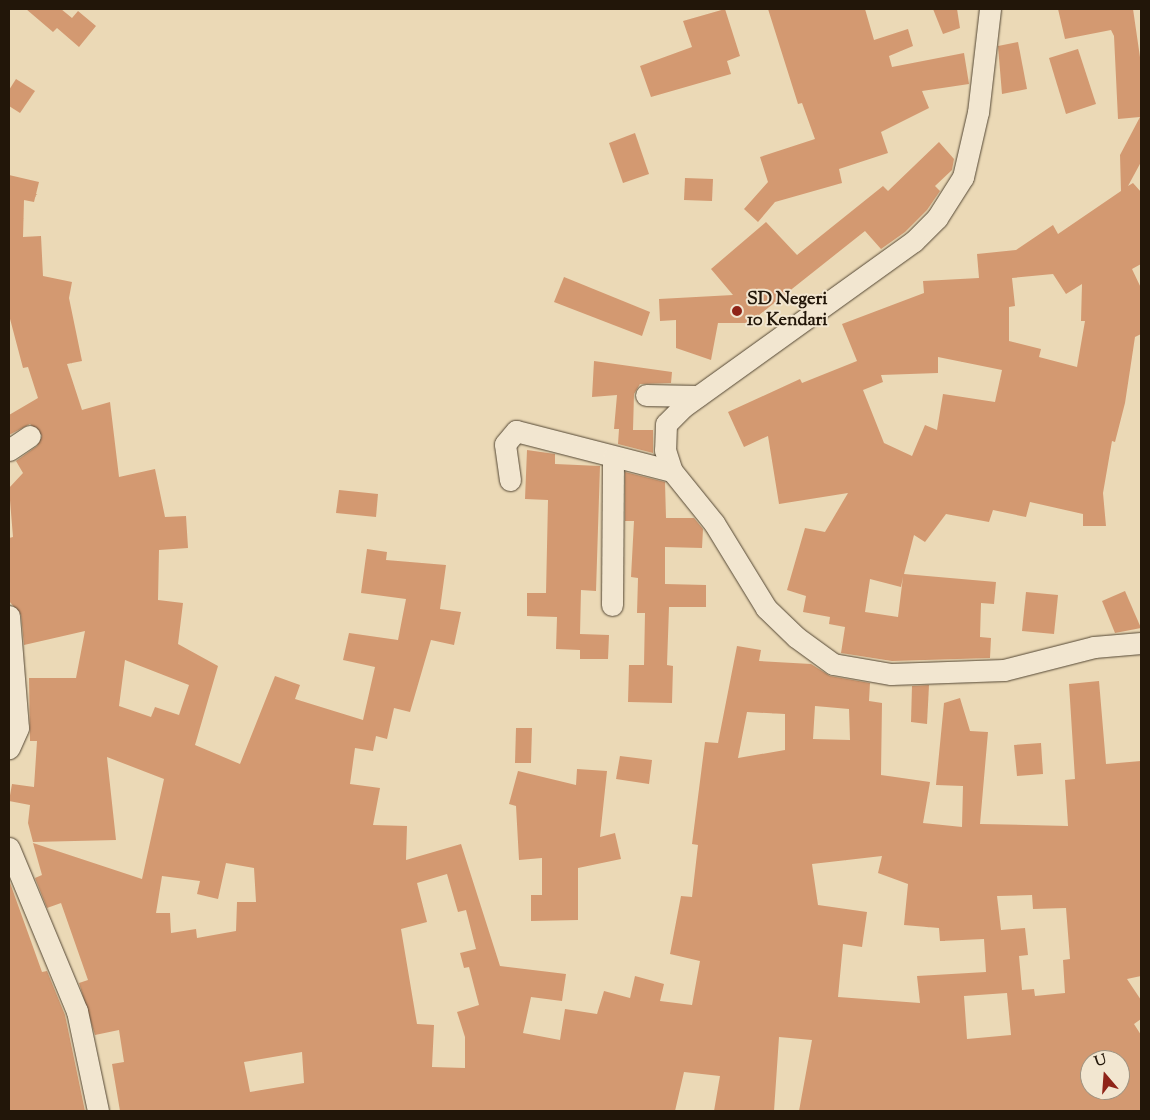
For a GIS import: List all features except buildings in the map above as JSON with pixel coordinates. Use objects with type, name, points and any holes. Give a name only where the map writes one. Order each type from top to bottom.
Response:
[{"type":"street","points":[[990,9],[978,112],[963,177],[937,218],[914,241],[698,396],[666,424],[663,435],[672,471],[718,529],[766,608],[796,637],[833,664],[891,674],[1004,670],[1094,647],[1141,643]]},
{"type":"street","points":[[646,395],[698,396]]},
{"type":"street","points":[[510,480],[505,444],[516,431],[613,458],[672,471]]},
{"type":"street","points":[[9,450],[30,436]]},
{"type":"street","points":[[612,605],[613,458]]},
{"type":"street","points":[[9,616],[18,728],[9,748]]},
{"type":"street","points":[[9,848],[77,1011],[98,1111]]},
{"type":"place","name":"SD Negeri 10 Kendari","points":[[737,311]]}]
